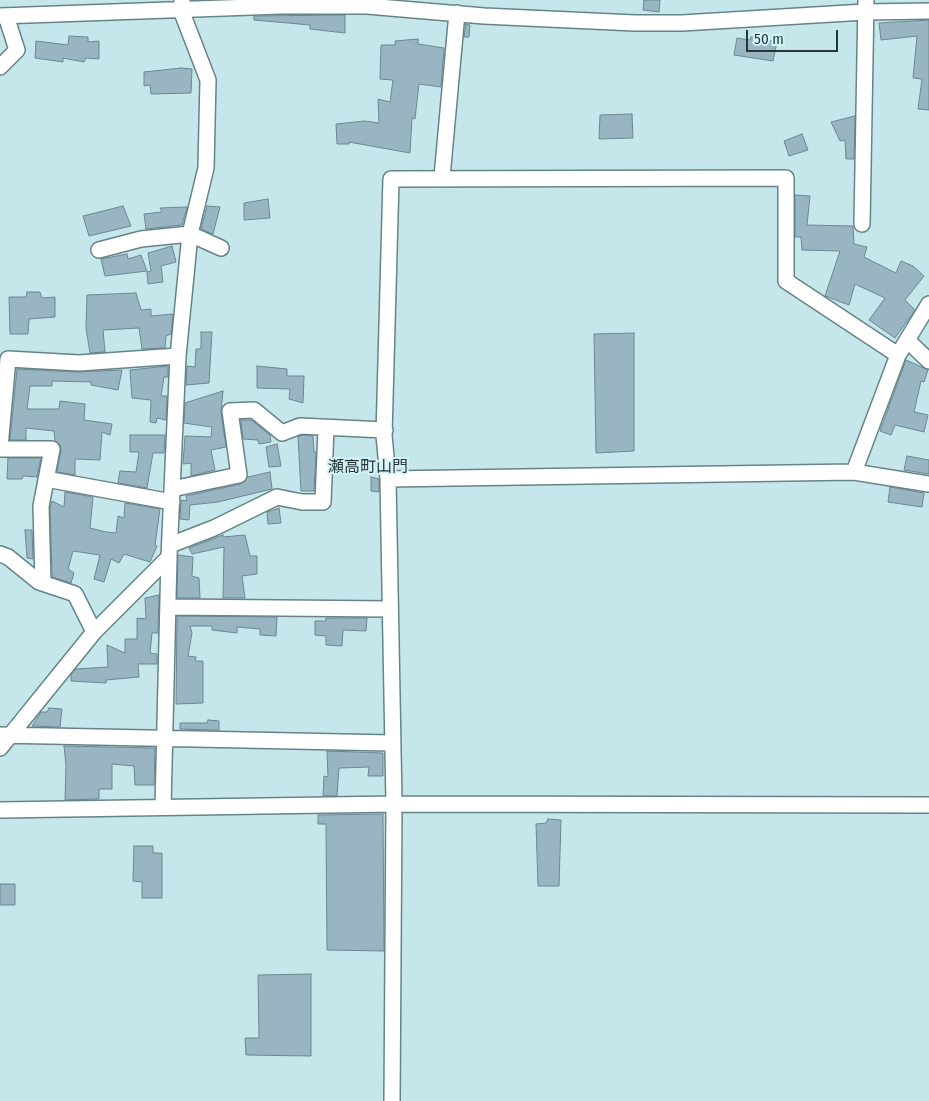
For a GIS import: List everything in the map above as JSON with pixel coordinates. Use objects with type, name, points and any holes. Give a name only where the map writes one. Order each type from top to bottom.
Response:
[{"type":"street","points":[[163,807],[169,551],[178,356],[190,234],[206,168],[208,80],[182,5]]},
{"type":"street","points":[[0,67],[16,50],[3,16],[182,5],[367,6],[484,16],[635,24],[682,23],[866,6],[929,11]]},
{"type":"street","points":[[862,224],[866,6]]},
{"type":"street","points":[[442,177],[457,13]]},
{"type":"street","points":[[392,1101],[394,804],[391,743],[388,479],[384,430],[391,179],[442,177],[786,178],[786,281],[898,355]]},
{"type":"street","points":[[99,250],[141,240],[190,234],[221,248]]},
{"type":"street","points":[[854,472],[898,355],[929,304]]},
{"type":"street","points":[[907,340],[929,361]]},
{"type":"street","points":[[43,583],[41,506],[52,449],[0,448],[8,359],[79,363],[178,356]]},
{"type":"street","points":[[46,479],[172,495],[239,475],[230,411],[254,410],[282,433],[300,426],[384,430]]},
{"type":"street","points":[[0,748],[5,735],[94,632],[169,551],[277,497],[302,502],[323,502],[326,428]]},
{"type":"street","points":[[388,479],[854,472],[929,484]]},
{"type":"street","points":[[0,554],[8,557],[43,583],[75,594],[94,632]]},
{"type":"street","points":[[168,607],[390,609]]},
{"type":"street","points":[[5,735],[391,743]]},
{"type":"street","points":[[0,810],[394,804],[929,805]]},
{"type":"building","points":[[644,0],[660,0],[659,12],[643,10]]},
{"type":"building","points":[[345,15],[345,33],[310,29],[310,25],[254,20],[254,16]]},
{"type":"building","points":[[929,20],[929,110],[918,109],[922,79],[913,78],[917,36],[881,40],[879,23]]},
{"type":"building","points":[[466,24],[470,25],[469,37],[464,37]]},
{"type":"building","points":[[69,36],[88,37],[88,42],[99,41],[99,59],[86,58],[84,62],[63,58],[63,62],[35,58],[36,41],[68,45]]},
{"type":"building","points":[[751,37],[777,42],[773,61],[734,55],[737,38],[750,40]]},
{"type":"building","points":[[418,39],[418,44],[444,48],[441,87],[419,84],[415,119],[412,118],[410,153],[349,142],[349,144],[337,144],[336,124],[365,121],[379,123],[378,99],[390,102],[393,80],[380,79],[381,45],[395,45],[395,41]]},
{"type":"building","points":[[181,68],[192,69],[191,93],[151,94],[150,85],[144,86],[144,72]]},
{"type":"building","points":[[632,114],[633,138],[599,139],[600,115]]},
{"type":"building","points":[[855,116],[854,159],[846,159],[845,140],[840,141],[831,122]]},
{"type":"building","points":[[802,134],[808,150],[789,156],[784,141]]},
{"type":"building","points":[[795,195],[810,196],[807,225],[853,226],[854,244],[867,247],[864,257],[896,273],[901,261],[913,266],[924,276],[905,300],[915,310],[895,338],[869,320],[885,298],[855,284],[849,305],[825,296],[840,251],[802,250],[801,237],[795,237]]},
{"type":"building","points":[[268,199],[270,218],[244,220],[244,203]]},
{"type":"building","points":[[123,206],[131,226],[89,236],[83,216]]},
{"type":"building","points":[[207,206],[220,207],[213,234],[201,229]]},
{"type":"building","points":[[187,207],[182,225],[146,229],[144,214],[162,212],[160,208]]},
{"type":"building","points":[[172,246],[176,262],[161,266],[163,282],[148,284],[147,272],[151,271],[148,253]]},
{"type":"building","points":[[127,254],[128,259],[141,255],[147,271],[105,276],[101,259]]},
{"type":"building","points":[[27,292],[40,292],[42,298],[55,297],[55,317],[29,319],[28,334],[10,334],[9,297],[26,297]]},
{"type":"building","points":[[136,293],[141,310],[151,309],[151,316],[173,314],[171,334],[166,336],[165,348],[142,349],[139,328],[103,330],[105,352],[90,353],[86,328],[87,295]]},
{"type":"building","points":[[201,332],[212,332],[209,383],[186,385],[187,366],[195,367],[196,349],[201,349]]},
{"type":"building","points":[[634,333],[634,451],[596,453],[594,334]]},
{"type":"building","points":[[906,360],[928,370],[924,382],[921,381],[914,412],[928,415],[924,432],[895,425],[891,435],[880,431]]},
{"type":"building","points":[[168,366],[168,377],[164,377],[161,396],[167,396],[166,420],[157,418],[156,423],[150,422],[151,400],[132,398],[130,370]]},
{"type":"building","points":[[257,366],[287,369],[287,376],[304,376],[303,403],[289,399],[290,389],[257,388]]},
{"type":"building","points":[[17,369],[78,372],[122,370],[118,390],[91,385],[91,382],[52,381],[52,386],[30,386],[27,409],[59,409],[60,401],[85,404],[84,420],[112,424],[110,435],[102,432],[100,460],[75,459],[75,475],[57,472],[61,450],[60,445],[55,441],[54,431],[26,428],[26,440],[10,440]]},
{"type":"building","points":[[223,391],[221,412],[226,447],[211,450],[215,470],[191,476],[191,463],[183,464],[185,436],[211,437],[212,427],[184,423],[185,403]]},
{"type":"building","points":[[241,420],[251,420],[270,435],[271,442],[259,444],[258,440],[243,439]]},
{"type":"building","points":[[130,435],[165,435],[164,453],[153,453],[147,488],[118,483],[120,471],[136,472],[139,452],[130,452]]},
{"type":"building","points":[[302,435],[313,436],[314,452],[316,452],[314,491],[301,491],[298,437]]},
{"type":"building","points":[[277,444],[281,466],[269,467],[266,447]]},
{"type":"building","points":[[907,456],[929,460],[929,474],[904,470]]},
{"type":"building","points":[[8,458],[41,458],[37,477],[23,476],[22,479],[7,479]]},
{"type":"building","points":[[270,472],[272,489],[218,502],[190,505],[189,520],[180,519],[181,500],[187,501],[186,496],[241,484],[248,477]]},
{"type":"building","points":[[371,477],[379,479],[379,492],[371,491]]},
{"type":"building","points":[[890,487],[924,493],[922,507],[888,502]]},
{"type":"building","points":[[65,492],[93,497],[90,528],[106,532],[116,533],[118,516],[124,518],[125,503],[160,509],[155,545],[157,546],[150,562],[124,554],[119,563],[111,559],[104,582],[94,579],[100,555],[73,551],[68,569],[74,573],[71,583],[52,577],[50,508],[52,501],[64,507]]},
{"type":"building","points":[[279,508],[281,523],[268,524],[267,512]]},
{"type":"building","points":[[25,530],[32,530],[33,559],[27,558]]},
{"type":"building","points":[[223,535],[223,537],[245,535],[250,556],[257,556],[257,574],[242,576],[245,598],[223,598],[224,547],[192,554],[189,548]]},
{"type":"building","points":[[178,555],[193,557],[192,576],[199,578],[200,598],[177,598]]},
{"type":"building","points":[[159,595],[158,633],[152,633],[150,653],[157,654],[157,664],[138,664],[139,677],[106,680],[106,683],[71,681],[71,675],[76,669],[108,667],[107,645],[125,653],[125,639],[137,639],[137,618],[146,619],[145,598]]},
{"type":"building","points":[[177,616],[277,617],[276,636],[260,635],[260,629],[237,627],[237,633],[212,630],[212,626],[190,626],[192,633],[188,656],[196,657],[195,661],[203,661],[203,703],[176,704]]},
{"type":"building","points":[[326,618],[367,618],[366,631],[343,630],[342,646],[326,645],[326,636],[315,635],[315,621],[326,621]]},
{"type":"building","points":[[49,708],[62,709],[60,727],[32,726],[41,712],[47,712]]},
{"type":"building","points":[[208,720],[219,721],[219,730],[180,729],[180,723],[207,723]]},
{"type":"building","points":[[64,746],[155,748],[154,785],[135,785],[134,766],[112,764],[112,789],[99,789],[99,799],[65,800],[66,765]]},
{"type":"building","points":[[327,751],[383,753],[383,776],[368,776],[369,767],[339,768],[337,796],[323,796],[324,776],[328,777]]},
{"type":"building","points":[[383,814],[384,951],[327,950],[326,824],[318,824],[318,815]]},
{"type":"building","points":[[548,819],[561,820],[559,886],[538,886],[536,824],[546,823]]},
{"type":"building","points":[[134,846],[153,846],[153,853],[162,853],[162,898],[142,898],[142,882],[133,881]]},
{"type":"building","points":[[0,884],[15,884],[15,905],[0,905]]},
{"type":"building","points":[[311,974],[311,1056],[246,1055],[245,1038],[259,1038],[258,975]]},
{"type":"district","name":"瀬高町山門","points":[[368,468]]}]
